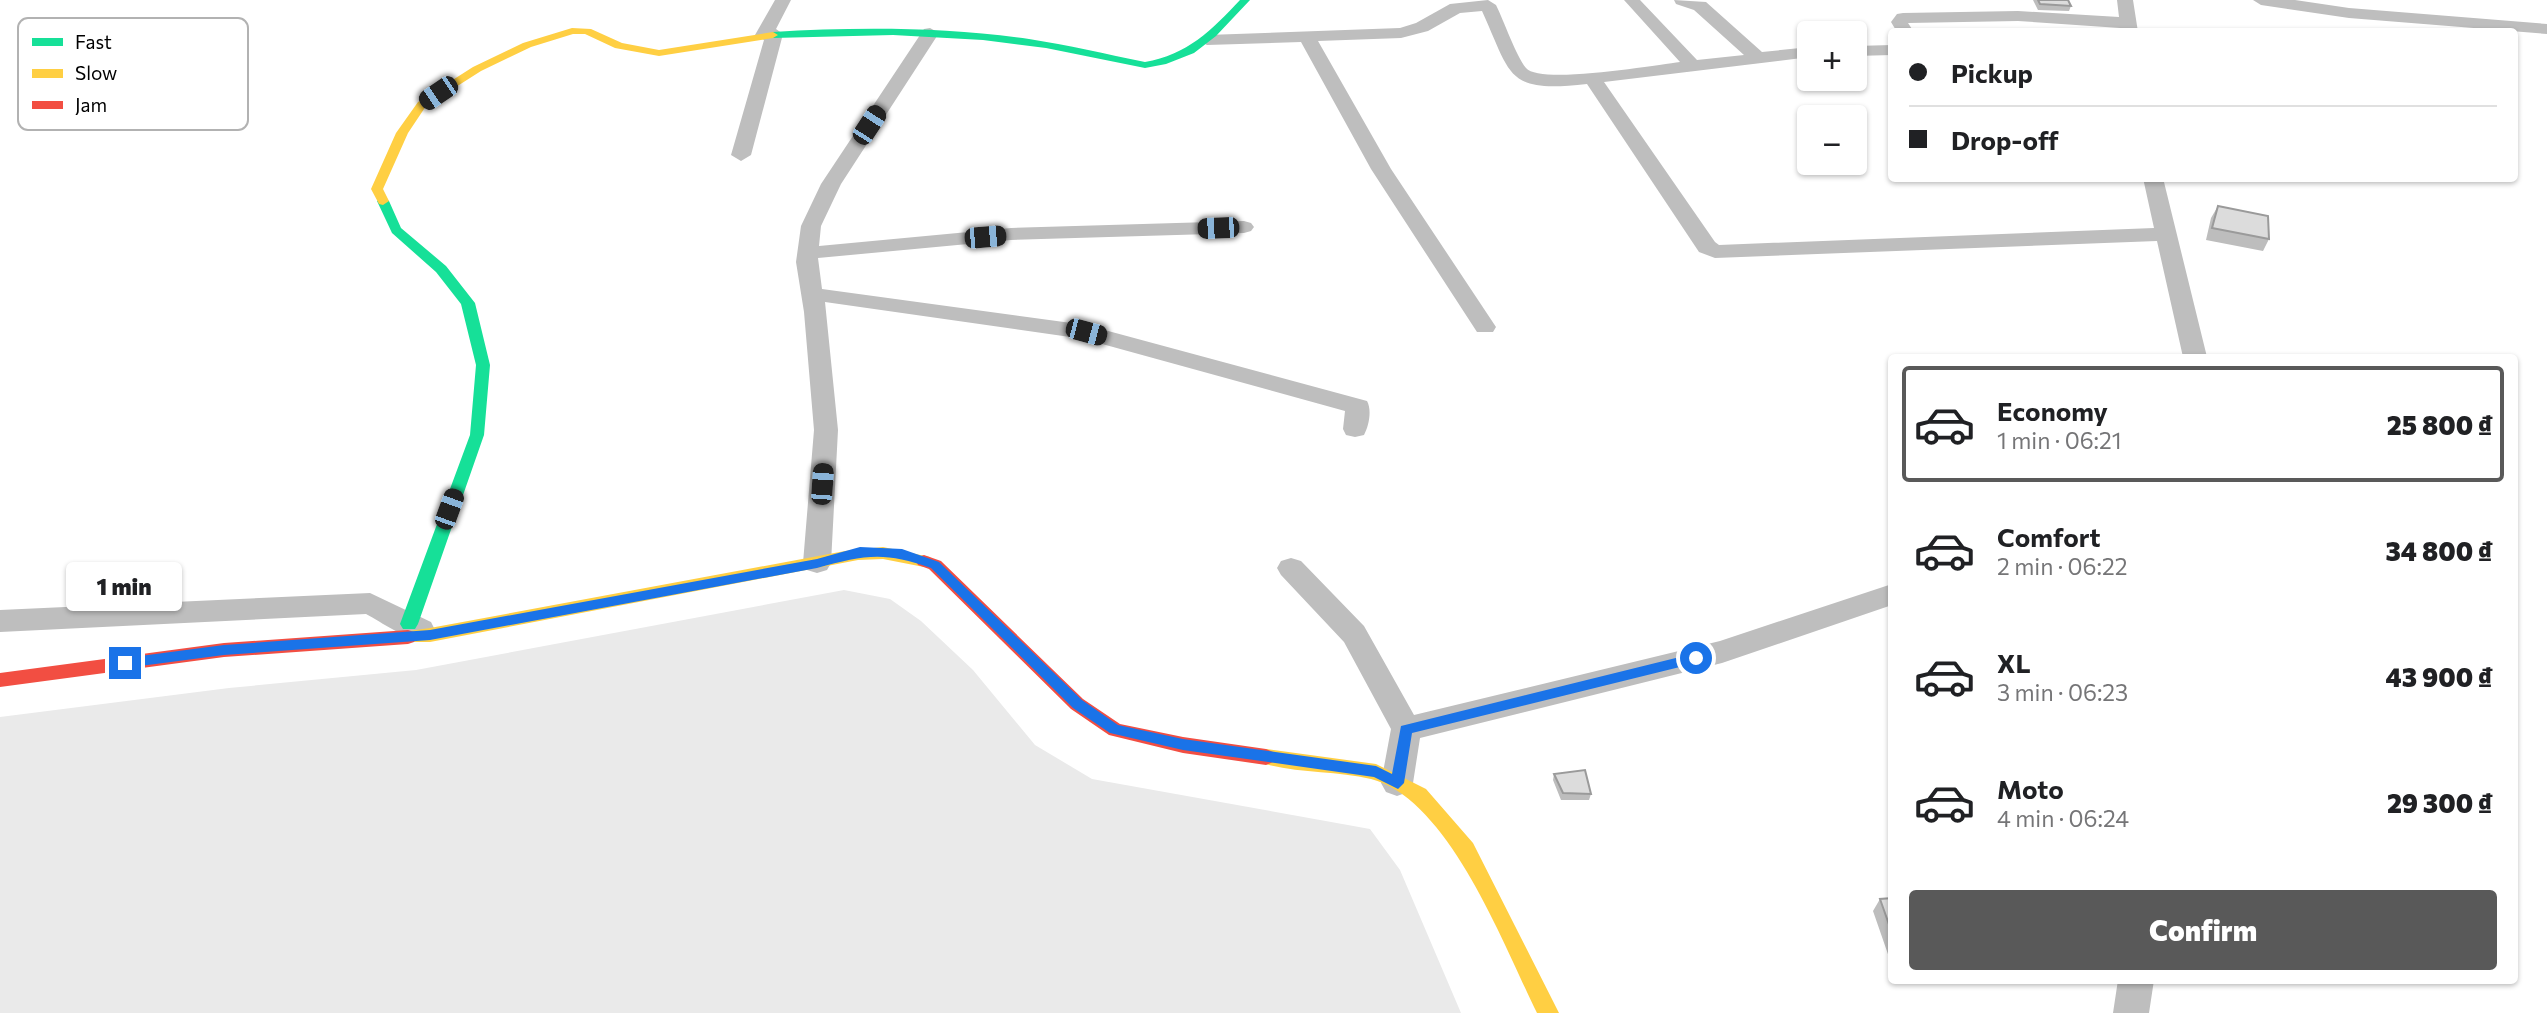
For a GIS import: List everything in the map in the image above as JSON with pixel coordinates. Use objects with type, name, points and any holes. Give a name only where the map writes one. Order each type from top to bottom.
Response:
[{"type":"street","points":[[741,155],[769,35],[783,0]]},
{"type":"street","points":[[420,630],[477,435],[483,365],[468,303],[441,269],[396,230],[377,189],[408,123],[423,104],[453,83],[493,61],[555,36],[588,31],[608,42],[643,52],[659,53],[769,35],[856,30],[930,33],[1016,40],[1145,65],[1165,65],[1183,59],[1207,40],[1245,0]]},
{"type":"street","points":[[1682,0],[1700,6],[1758,58]]},
{"type":"street","points":[[1958,0],[1973,17]]},
{"type":"street","points":[[1903,28],[1899,22],[1903,18],[2018,16],[2129,27],[2125,0]]},
{"type":"street","points":[[2261,0],[2349,13],[2547,29]]},
{"type":"street","points":[[1632,1],[1693,66]]},
{"type":"street","points":[[1207,40],[1414,31],[1456,8],[1488,5],[1518,71],[1525,78],[1538,81],[1592,78],[1797,54]]},
{"type":"street","points":[[817,564],[826,430],[807,262],[811,226],[831,184],[930,33]]},
{"type":"street","points":[[1306,36],[1381,169],[1485,327]]},
{"type":"street","points":[[1867,51],[1888,50]]},
{"type":"street","points":[[1592,78],[1707,247],[1715,252],[2166,234]]},
{"type":"street","points":[[2154,182],[2194,354]]},
{"type":"street","points":[[808,253],[1011,234],[1244,227]]},
{"type":"street","points":[[812,294],[1086,332],[1358,407],[1355,429]]},
{"type":"street","points":[[0,680],[224,650],[420,630],[817,564],[860,552],[902,553],[935,565],[1077,704],[1115,730],[1183,745],[1376,772],[1419,795],[1466,849],[1548,1013]]},
{"type":"street","points":[[1290,568],[1354,634],[1406,729],[1398,783]]},
{"type":"street","points":[[1406,729],[1723,652],[1888,595]]},
{"type":"street","points":[[0,621],[370,603],[420,630]]},
{"type":"street","points":[[2131,1013],[2135,984]]},
{"type":"shaded area","points":[[844,590],[890,599],[921,621],[973,670],[1035,745],[1092,779],[1370,829],[1400,870],[1461,1013],[0,1013],[0,717],[229,688],[416,670]]},
{"type":"building","points":[[2038,0],[2068,0],[2071,6],[2040,4]]},
{"type":"building","points":[[2218,206],[2268,216],[2269,239],[2212,228]]},
{"type":"building","points":[[1585,770],[1591,794],[1563,793],[1554,774]]},
{"type":"building","points":[[1888,898],[1888,922],[1880,899]]},
{"type":"traffic: fast","points":[[773,35],[833,32],[953,34],[1046,45],[1145,65],[1177,58],[1190,51],[1213,34],[1245,0]]},
{"type":"traffic: fast","points":[[383,201],[396,230],[441,269],[468,303],[483,365],[477,435],[409,624]]},
{"type":"traffic: slow","points":[[383,201],[377,189],[402,133],[422,104],[477,69],[527,45],[572,31],[587,31],[619,46],[659,53],[773,35]]},
{"type":"traffic: slow","points":[[408,637],[858,554],[896,554],[924,561]]},
{"type":"traffic: slow","points":[[1266,757],[1376,772],[1419,795],[1466,849],[1548,1013]]},
{"type":"traffic: jam","points":[[924,561],[935,565],[1077,704],[1115,730],[1183,745],[1266,757]]},
{"type":"traffic: jam","points":[[0,680],[224,650],[408,637]]},
{"type":"route","points":[[125,663],[224,650],[430,635],[817,564],[860,552],[902,553],[935,565],[1077,704],[1115,730],[1183,745],[1376,772],[1398,783],[1406,729],[1696,658]]}]
